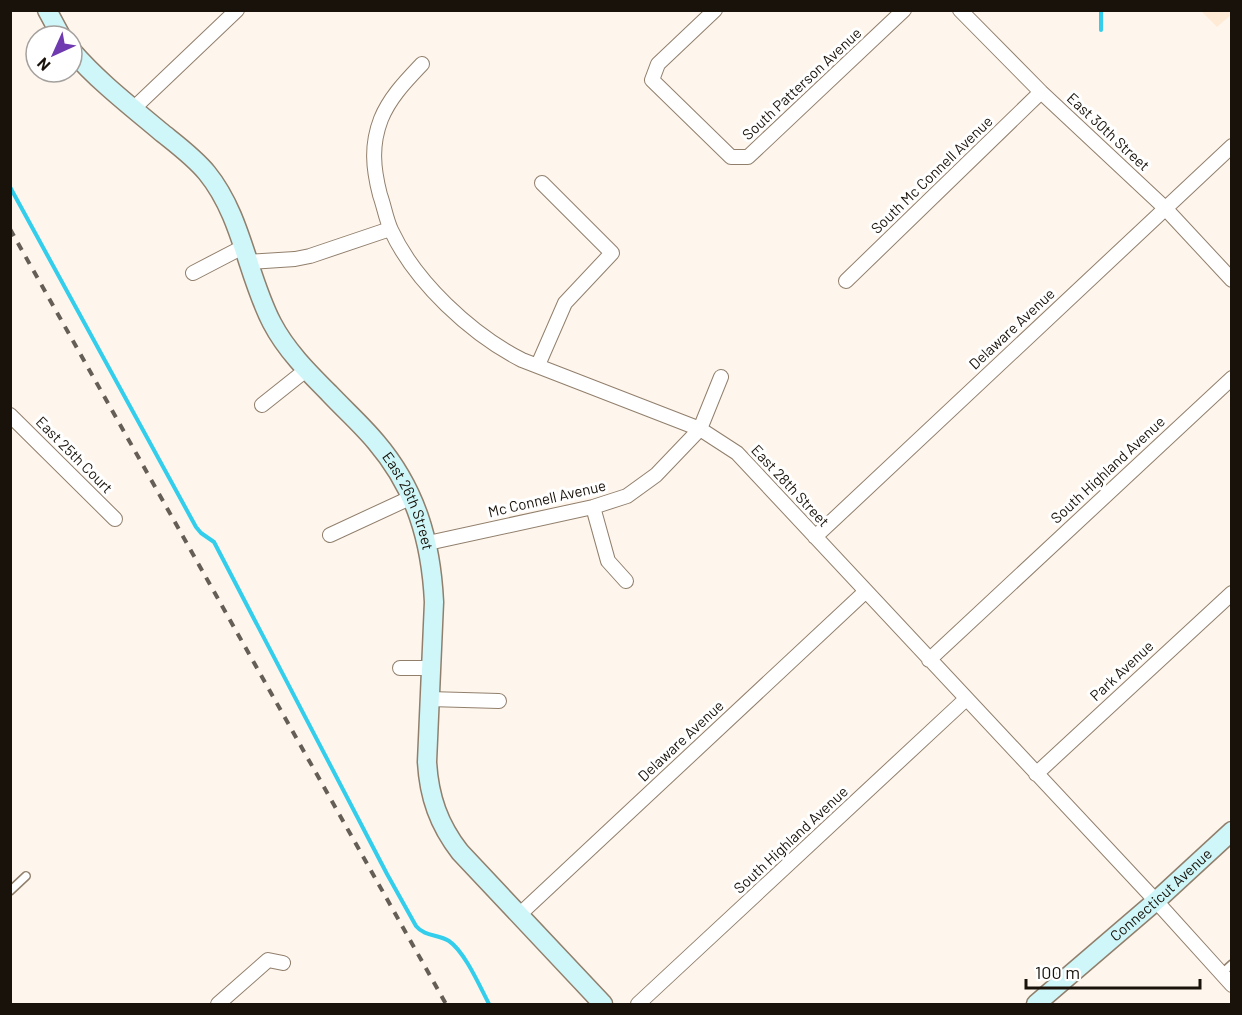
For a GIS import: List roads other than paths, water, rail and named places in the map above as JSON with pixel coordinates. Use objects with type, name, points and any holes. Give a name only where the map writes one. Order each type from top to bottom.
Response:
[{"type":"street","points":[[47,10],[55,24]]},
{"type":"street","points":[[133,109],[237,10]]},
{"type":"street","name":"South Patterson Avenue","points":[[715,10],[658,64],[652,80],[731,157],[748,157],[904,10]]},
{"type":"street","name":"East 30th Street","points":[[960,10],[1041,92],[1165,208],[1232,280]]},
{"type":"street","name":"East 26th Street","points":[[84,64],[109,90],[186,153],[206,172],[219,189],[229,208],[271,323],[306,370],[376,442],[412,496],[428,543],[434,602],[428,780],[441,824],[460,852],[603,1005]]},
{"type":"street","name":"East 28th Street","points":[[422,64],[389,101],[374,147],[375,169],[390,229],[408,260],[428,284],[465,322],[501,349],[538,366],[700,429],[737,453],[1156,901],[1226,969],[1232,985]]},
{"type":"street","name":"South Mc Connell Avenue","points":[[846,281],[1041,92]]},
{"type":"street","name":"Delaware Avenue","points":[[815,537],[1232,146]]},
{"type":"street","points":[[538,366],[565,303],[612,253],[542,183]]},
{"type":"street","points":[[193,273],[245,255],[295,259],[310,256],[390,229]]},
{"type":"street","points":[[262,405],[306,370]]},
{"type":"street","name":"Mc Connell Avenue","points":[[428,543],[592,507],[627,496],[645,484],[700,429],[722,377]]},
{"type":"street","name":"South Highland Avenue","points":[[929,660],[1232,378]]},
{"type":"street","name":"East 25th Court","points":[[10,415],[115,519]]},
{"type":"street","points":[[330,535],[412,496]]},
{"type":"street","points":[[592,507],[608,561],[626,581]]},
{"type":"street","name":"Delaware Avenue","points":[[519,915],[866,591]]},
{"type":"street","name":"Park Avenue","points":[[1036,774],[1232,593]]},
{"type":"street","points":[[400,668],[430,668]]},
{"type":"street","points":[[429,699],[499,701]]},
{"type":"street","name":"South Highland Avenue","points":[[638,1005],[966,699]]},
{"type":"street","name":"Connecticut Avenue","points":[[1036,1005],[1227,839]]},
{"type":"street","points":[[218,1005],[268,960],[283,963]]},
{"type":"lane","points":[[10,891],[26,876]]},
{"type":"waterway","points":[[1101,10],[1101,30]]},
{"type":"waterway","points":[[10,187],[196,527],[214,542],[416,926],[423,932],[445,939],[455,946],[472,970],[489,1004]]},
{"type":"railway","points":[[10,229],[446,1004]]}]
